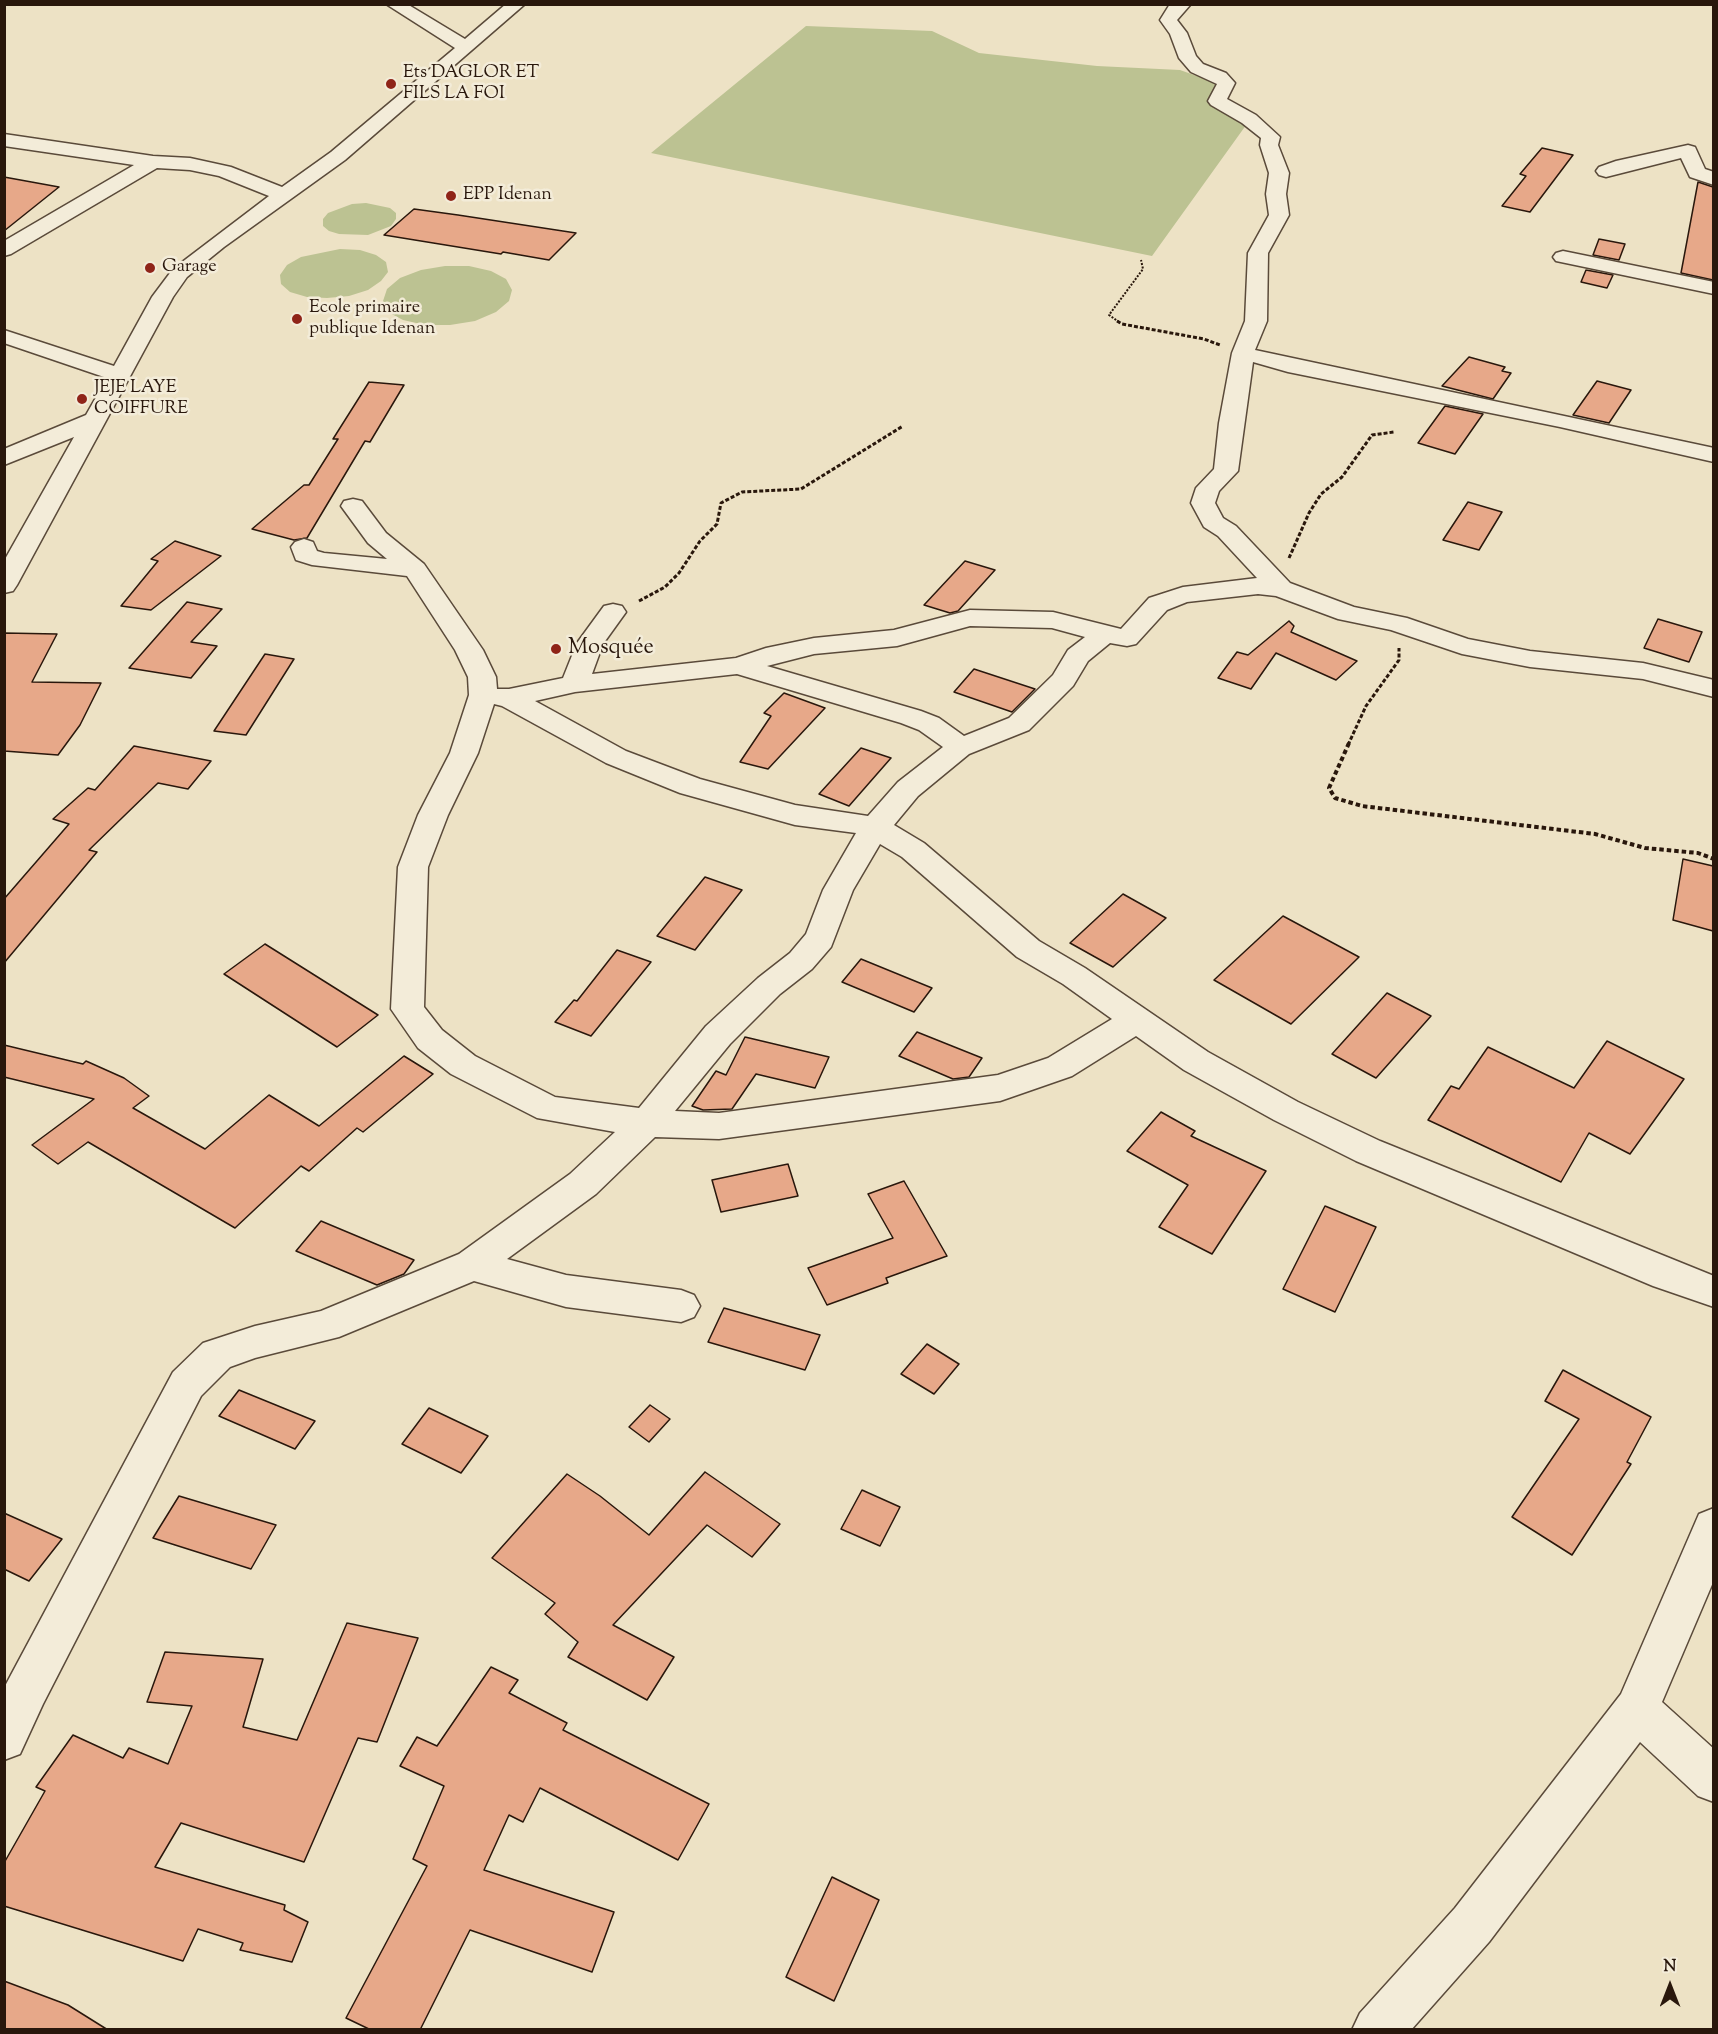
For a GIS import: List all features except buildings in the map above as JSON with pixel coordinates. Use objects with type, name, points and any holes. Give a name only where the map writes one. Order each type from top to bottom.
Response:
[{"type":"street","points":[[394,4],[433,25],[466,47]]},
{"type":"street","points":[[4,585],[163,297],[180,273],[217,243],[338,156],[517,4]]},
{"type":"street","points":[[1183,4],[1176,8],[1168,20],[1178,33],[1188,58],[1197,68],[1220,76],[1226,83],[1217,101],[1250,119],[1271,137],[1269,145],[1279,173],[1276,194],[1279,215],[1258,253],[1256,321],[1243,353],[1231,423],[1226,471],[1208,488],[1203,504],[1213,522],[1227,531],[1274,582],[1347,613],[1398,624],[1462,646],[1493,653],[1643,671],[1713,689]]},
{"type":"street","points":[[4,140],[153,162],[190,164],[224,171],[284,195]]},
{"type":"street","points":[[1606,171],[1696,149],[1697,173],[1713,179]]},
{"type":"street","points":[[4,250],[153,162]]},
{"type":"street","points":[[1563,257],[1713,288]]},
{"type":"street","points":[[4,336],[120,375]]},
{"type":"street","points":[[1243,353],[1288,365],[1560,420],[1713,455]]},
{"type":"street","points":[[4,458],[95,420]]},
{"type":"street","points":[[353,506],[377,538],[415,569],[469,650],[482,677],[496,697],[616,757],[690,786],[795,815],[841,820],[875,827],[913,850],[1028,949],[1074,976],[1196,1061],[1286,1111],[1368,1151],[1666,1275],[1713,1292]]},
{"type":"street","points":[[304,547],[305,555],[321,560],[415,569]]},
{"type":"street","points":[[496,697],[575,684],[739,666],[776,654],[814,646],[897,638],[970,618],[1053,620],[1127,638],[1158,604],[1183,595],[1274,582]]},
{"type":"street","points":[[575,684],[590,643],[613,612]]},
{"type":"street","points":[[4,1738],[187,1384],[217,1355],[255,1342],[326,1326],[472,1265],[583,1184],[647,1124],[718,1035],[769,986],[801,962],[820,939],[838,890],[875,827],[908,789],[959,748],[1019,724],[1063,680],[1078,656],[1105,634]]},
{"type":"street","points":[[739,666],[803,687],[911,717],[950,736],[959,748]]},
{"type":"street","points":[[496,697],[464,753],[433,815],[413,867],[407,1009],[430,1039],[464,1065],[549,1109],[647,1124],[719,1126],[1000,1088],[1060,1067],[1135,1020]]},
{"type":"street","points":[[472,1265],[566,1291],[681,1306]]},
{"type":"street","points":[[1377,2030],[1472,1925],[1637,1709],[1694,1579],[1713,1527]]},
{"type":"street","points":[[1637,1709],[1713,1780]]},
{"type":"path","points":[[1141,260],[1143,269],[1109,315],[1122,324],[1204,339],[1243,353]]},
{"type":"path","points":[[613,612],[665,587],[679,573],[700,540],[717,524],[721,503],[742,492],[801,489],[903,426]]},
{"type":"path","points":[[1274,582],[1287,562],[1309,513],[1321,494],[1341,477],[1372,435],[1394,432]]},
{"type":"path","points":[[1398,624],[1399,660],[1366,706],[1329,788],[1335,798],[1362,806],[1595,834],[1646,848],[1698,853],[1713,858]]},
{"type":"green space","points":[[806,26],[932,31],[979,53],[1097,66],[1180,70],[1222,85],[1212,101],[1249,121],[1152,256],[651,153]]},
{"type":"green space","points":[[366,203],[390,208],[396,213],[396,219],[391,226],[368,235],[339,234],[323,226],[323,219],[328,213],[352,204]]},
{"type":"green space","points":[[340,249],[360,250],[376,255],[386,262],[388,272],[381,281],[368,290],[349,296],[307,297],[290,292],[281,284],[280,275],[287,265],[301,257]]},
{"type":"green space","points":[[445,266],[469,266],[491,271],[506,279],[512,290],[509,301],[496,312],[475,321],[450,325],[425,325],[403,320],[388,312],[383,301],[387,289],[400,278],[421,270]]},
{"type":"place","name":"Ets DAGLOR ET FILS LA FOI","points":[[391,84]]},
{"type":"place","name":"EPP Idenan","points":[[451,196]]},
{"type":"place","name":"Garage","points":[[150,268]]},
{"type":"place","name":"Ecole primaire publique Idenan","points":[[297,319]]},
{"type":"place","name":"JEJE LAYE COIFFURE","points":[[82,399]]},
{"type":"place","name":"Mosquée","points":[[556,649]]}]
